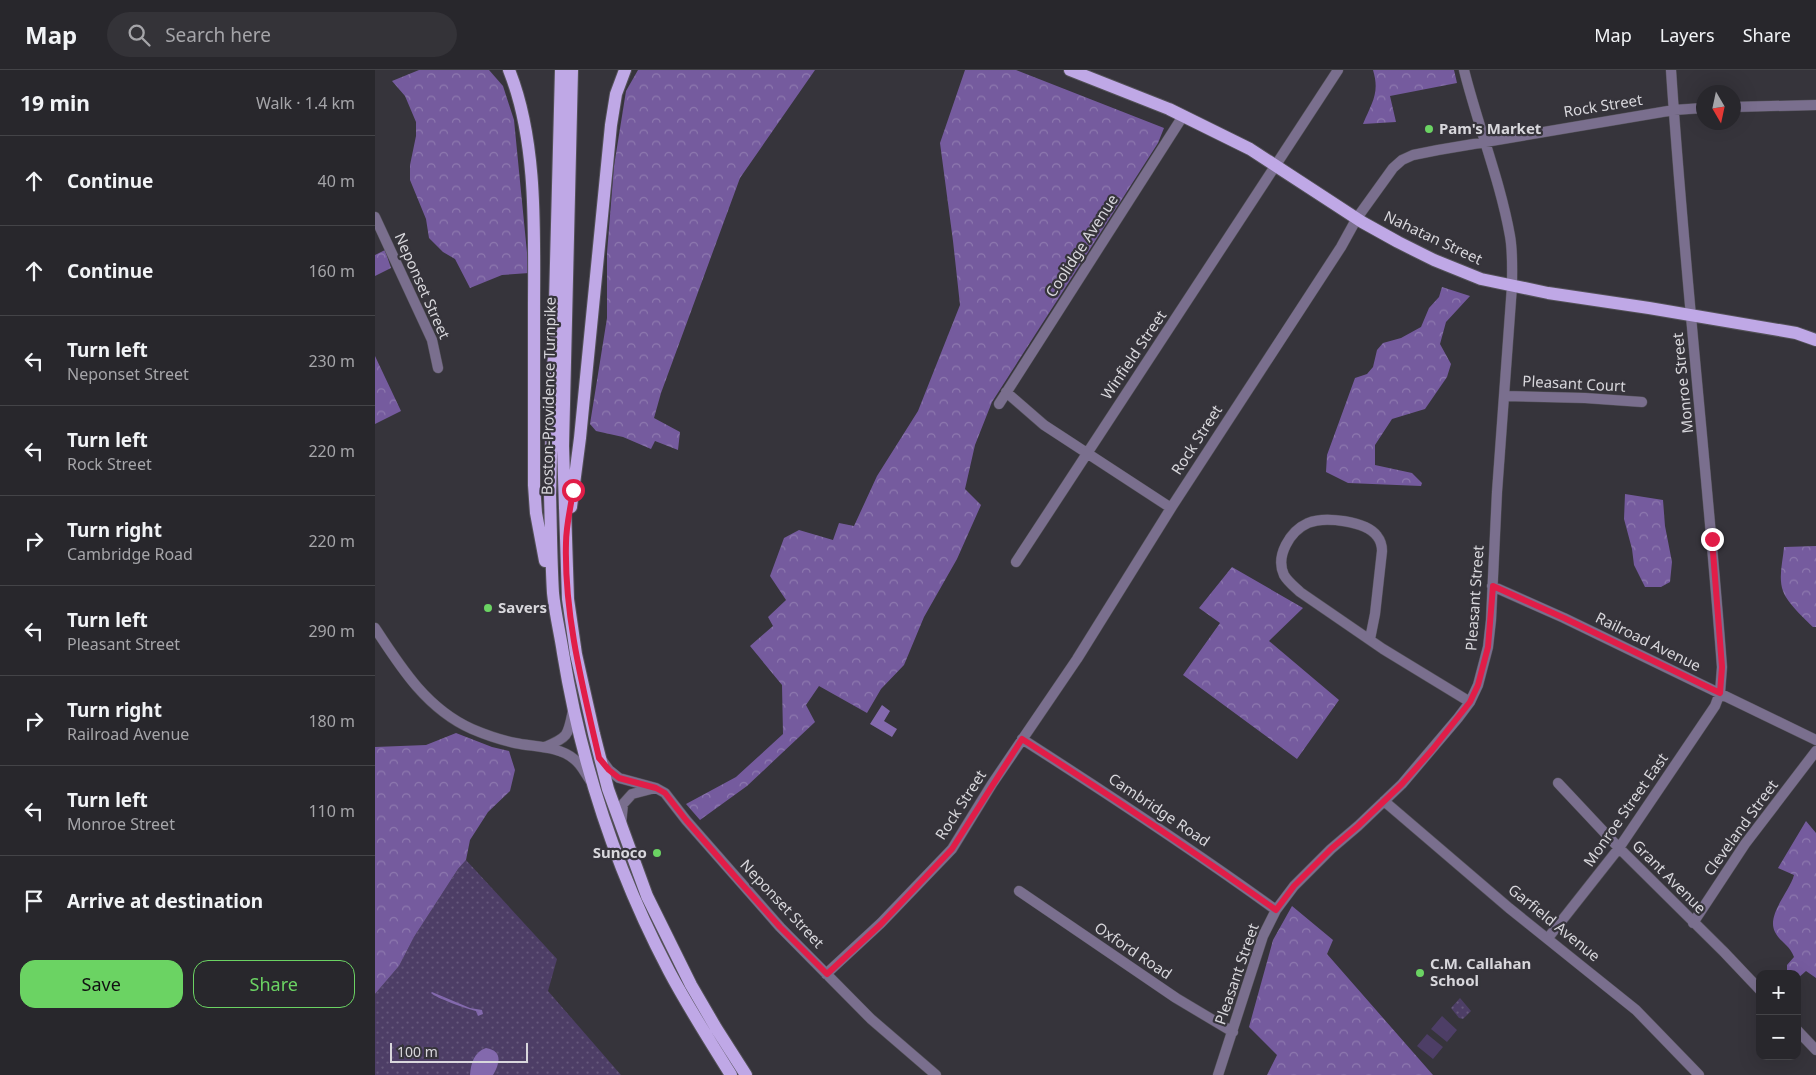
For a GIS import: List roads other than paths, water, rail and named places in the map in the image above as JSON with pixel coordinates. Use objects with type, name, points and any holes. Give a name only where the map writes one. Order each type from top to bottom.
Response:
[{"type":"main road","points":[[509,70],[519,96],[528,138],[533,223],[534,485],[536,514],[553,595]]},
{"type":"main road","name":"Boston-Providence Turnpike","points":[[561,70],[550,495],[553,595],[573,709],[608,832],[626,879],[668,970],[689,1008],[731,1075]]},
{"type":"main road","name":"Boston-Providence Turnpike","points":[[572,70],[563,446],[568,599],[576,654],[599,758],[621,826],[647,896],[669,943],[716,1028],[746,1075]]},
{"type":"main road","points":[[565,541],[580,438],[611,125],[616,94],[625,70]]},
{"type":"main road","name":"Nahatan Street","points":[[1070,70],[1183,116],[1250,149],[1398,242],[1434,260],[1481,279],[1512,286],[1796,333],[1816,340]]},
{"type":"street","name":"Winfield Street","points":[[1016,562],[1338,70]]},
{"type":"street","name":"Pleasant Street","points":[[1218,1075],[1263,936],[1276,910],[1294,886],[1402,784],[1432,750],[1470,702],[1478,685],[1488,647],[1512,286],[1511,238],[1464,70]]},
{"type":"street","name":"Monroe Street","points":[[1671,70],[1691,315],[1712,530],[1722,667],[1720,693]]},
{"type":"street","points":[[1741,107],[1816,105]]},
{"type":"street","name":"Rock Street","points":[[827,974],[881,924],[952,849],[1022,739],[1077,659],[1171,508],[1300,312],[1357,218],[1393,168],[1402,160],[1413,155],[1485,141],[1673,110],[1696,108]]},
{"type":"street","name":"Coolidge Avenue","points":[[999,404],[1183,116]]},
{"type":"street","name":"Neponset Street","points":[[375,217],[432,340],[438,368]]},
{"type":"street","points":[[1006,392],[1044,425],[1171,508]]},
{"type":"street","name":"Pleasant Court","points":[[1504,396],[1585,398],[1642,402]]},
{"type":"street","points":[[1370,639],[1375,614],[1381,542],[1376,535],[1363,526],[1337,521],[1323,520],[1309,523],[1299,528],[1283,550],[1281,562],[1284,574],[1289,581],[1300,592],[1370,639],[1383,650],[1470,702]]},
{"type":"street","name":"Railroad Avenue","points":[[1493,586],[1556,614],[1816,740]]},
{"type":"street","points":[[375,628],[412,681],[439,710],[471,729],[493,737],[566,753],[575,759],[594,786]]},
{"type":"street","name":"Monroe Street East","points":[[1548,938],[1619,848],[1706,720],[1715,706],[1720,693]]},
{"type":"street","points":[[545,747],[559,742],[569,732],[573,709]]},
{"type":"street","name":"Cambridge Road","points":[[1022,739],[1186,846],[1276,910]]},
{"type":"street","name":"Cleveland Street","points":[[1693,923],[1745,844],[1816,751]]},
{"type":"street","name":"Neponset Street","points":[[599,758],[619,778],[656,788],[665,793],[686,820],[780,927],[871,1019],[936,1075]]},
{"type":"street","name":"Grant Avenue","points":[[1558,783],[1619,848],[1756,986]]},
{"type":"street","points":[[621,826],[623,804],[632,794],[656,788]]},
{"type":"street","name":"Garfield Avenue","points":[[1384,801],[1513,911],[1637,1010],[1699,1075]]},
{"type":"street","name":"Oxford Road","points":[[1019,891],[1176,998],[1233,1032]]},
{"type":"street","points":[[1801,1034],[1816,1050]]},
{"type":"place","name":"Pam's Market","points":[[1429,129]]},
{"type":"place","name":"Savers","points":[[488,608]]},
{"type":"place","name":"Sunoco","points":[[657,853]]},
{"type":"place","name":"C.M. Callahan School","points":[[1420,973]]}]
